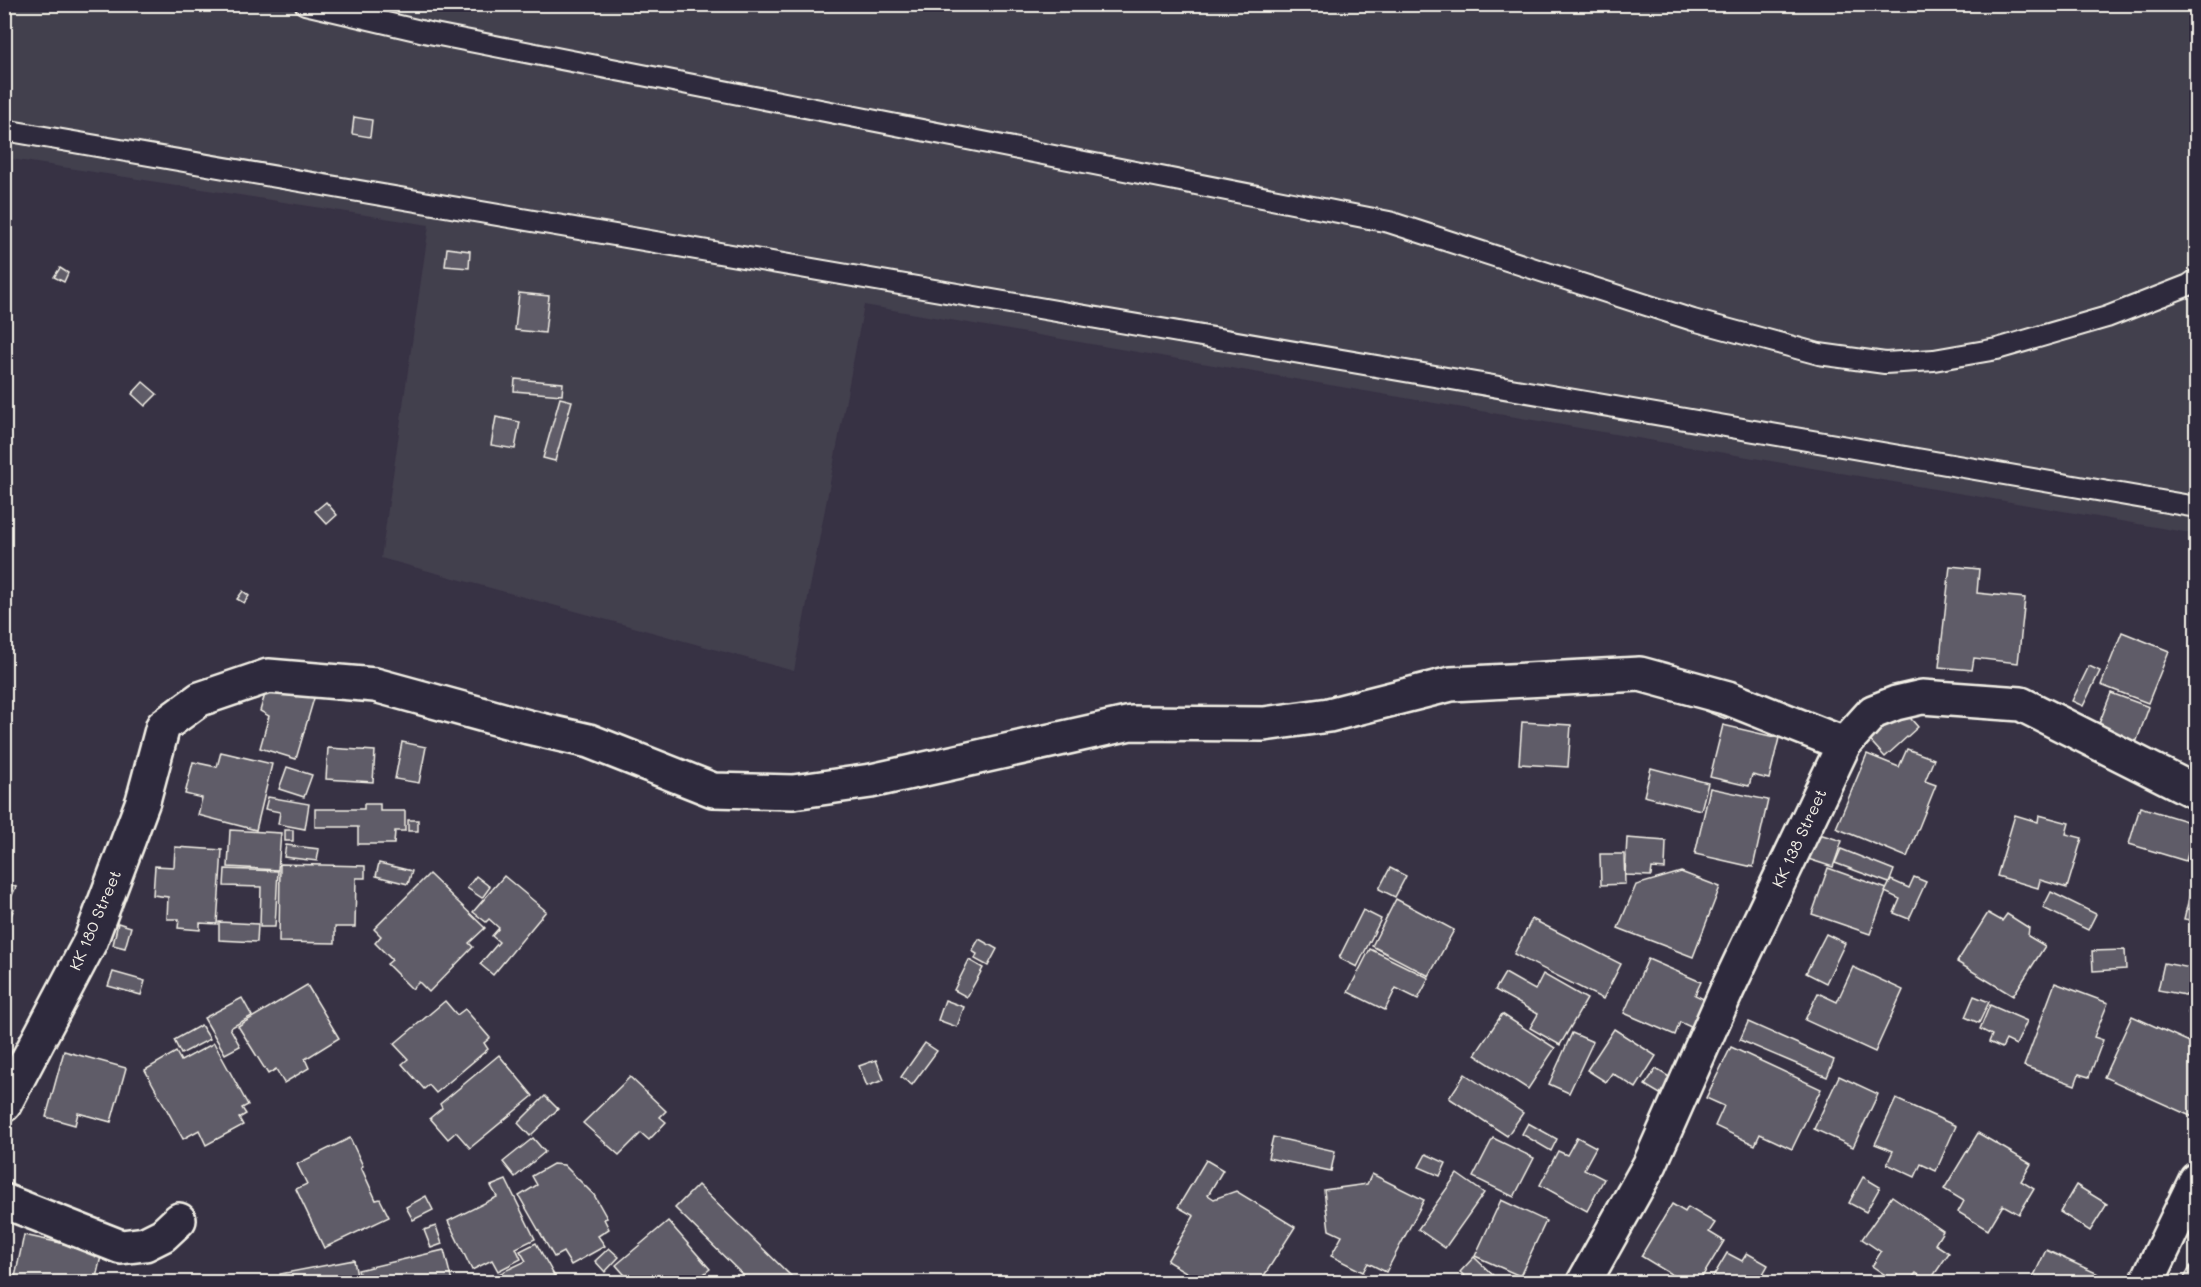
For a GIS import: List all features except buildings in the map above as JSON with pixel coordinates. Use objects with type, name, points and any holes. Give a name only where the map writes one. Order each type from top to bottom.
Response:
[{"type":"street","name":"KK 180 Street","points":[[4,1105],[90,942],[143,801],[162,726],[200,699],[268,675],[375,685],[528,727],[590,741],[713,790],[793,792],[871,781],[1131,723],[1264,724],[1329,715],[1451,684],[1640,674],[1728,698],[1844,744]]},
{"type":"street","name":"KK 138 Street","points":[[1584,1282],[1650,1164],[1727,990],[1844,744],[1873,712],[1896,703],[1922,697],[2021,704],[2196,792]]},
{"type":"street","points":[[2147,1282],[2196,1180]]},
{"type":"street","points":[[4,1201],[121,1247],[144,1244],[162,1235],[179,1220]]},
{"type":"lane","points":[[304,4],[429,33],[1389,222],[1692,320],[1819,354],[1885,363],[1934,360],[1997,349],[2107,317],[2189,285],[2196,280]]},
{"type":"lane","points":[[4,130],[2196,507]]},
{"type":"shaded area","points":[[4,5],[2196,5],[2196,534],[864,305],[794,671],[381,558],[429,225],[5,158]]}]
